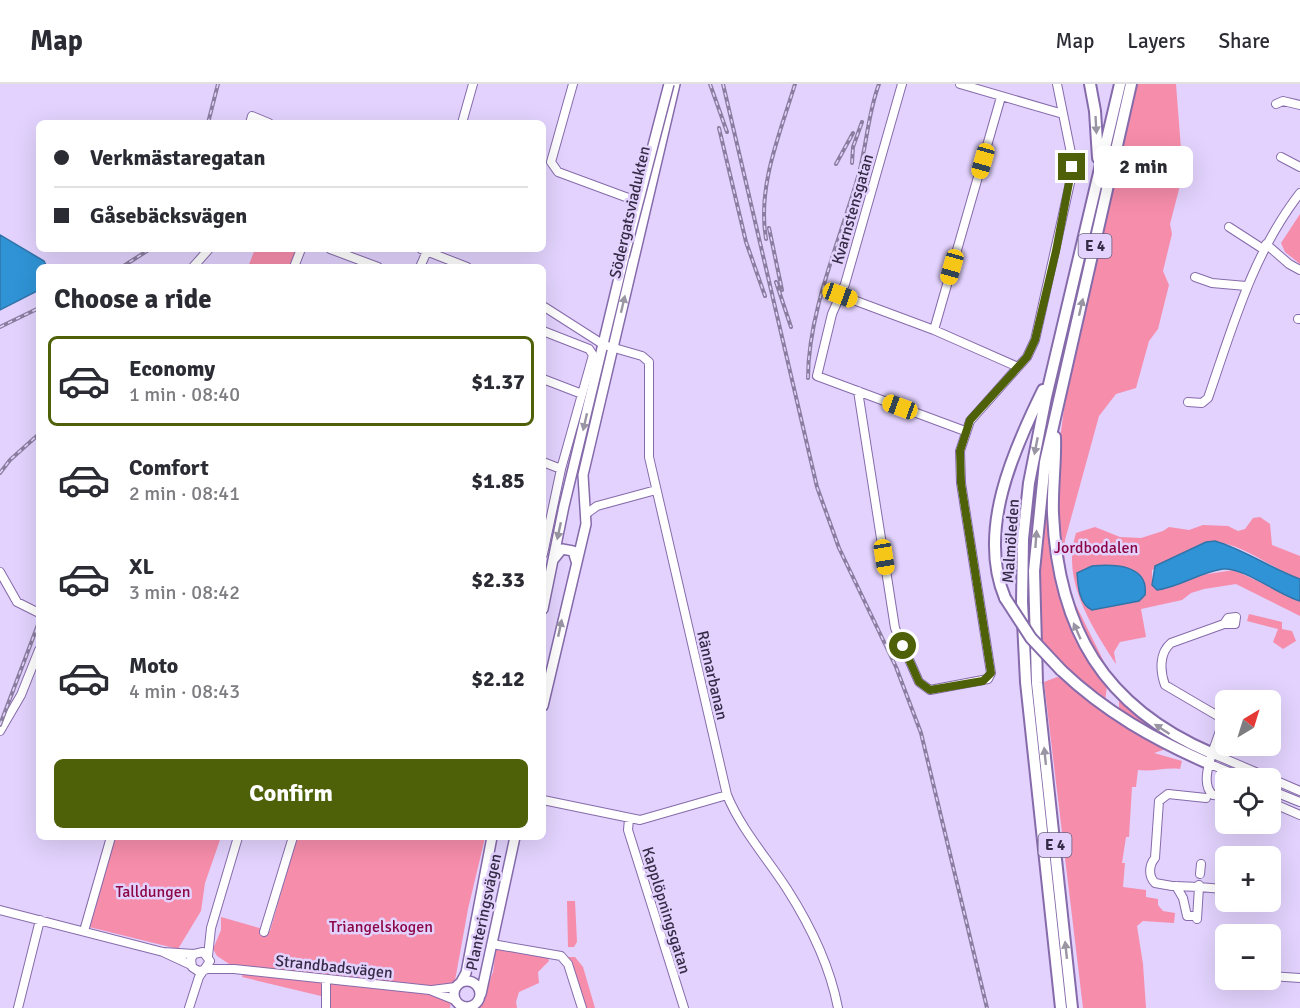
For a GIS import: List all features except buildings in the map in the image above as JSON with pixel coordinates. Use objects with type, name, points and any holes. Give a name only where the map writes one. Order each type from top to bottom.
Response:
[{"type":"highway","points":[[1089,84],[1095,111],[1098,167]]},
{"type":"highway","name":"Malmöleden","points":[[1061,1006],[1023,647],[1021,571],[1030,476],[1098,167],[1120,84]]},
{"type":"highway","name":"Malmöleden","points":[[1072,1008],[1035,655],[1034,571],[1043,478],[1055,415],[1131,84]]},
{"type":"highway","points":[[1051,375],[1012,465],[997,513],[994,557],[1005,598],[1031,638],[1061,670],[1108,709],[1174,749],[1211,759]]},
{"type":"highway","points":[[1055,415],[1053,513],[1058,571],[1076,628],[1088,653],[1119,693],[1160,728],[1211,759]]},
{"type":"main road","name":"Södergatsviadukten","points":[[608,346],[672,84]]},
{"type":"main road","points":[[546,693],[586,514],[583,475],[608,346]]},
{"type":"main road","points":[[546,595],[608,346]]},
{"type":"main road","points":[[553,562],[562,549],[573,551],[576,563]]},
{"type":"main road","name":"Planteringsvägen","points":[[459,985],[466,973],[491,840]]},
{"type":"main road","name":"Planteringsvägen","points":[[481,994],[514,840]]},
{"type":"main road","points":[[473,982],[481,994],[474,1007],[465,1008],[458,1004],[459,985],[473,982]]},
{"type":"street","points":[[463,120],[473,84]]},
{"type":"street","points":[[573,84],[550,162],[558,172],[635,200],[641,197],[647,188],[672,84]]},
{"type":"street","name":"Kvarnstensgatan","points":[[858,391],[817,376],[832,314],[840,295],[902,84]]},
{"type":"street","points":[[960,84],[1063,114]]},
{"type":"street","points":[[965,431],[858,391],[895,628],[919,682],[930,690],[988,679],[991,673],[961,483],[960,451],[970,420],[1018,367],[1030,351],[1038,330],[1072,174],[1072,158],[1057,84]]},
{"type":"street","points":[[934,330],[1001,97]]},
{"type":"street","points":[[1276,104],[1283,101],[1300,105]]},
{"type":"street","points":[[1281,157],[1300,167]]},
{"type":"street","points":[[1188,402],[1202,403],[1208,398],[1246,286],[1264,246],[1300,193]]},
{"type":"street","points":[[1229,227],[1264,246],[1300,270]]},
{"type":"street","points":[[196,264],[206,252]]},
{"type":"street","points":[[338,252],[370,264]]},
{"type":"street","points":[[431,252],[460,264]]},
{"type":"street","points":[[1196,277],[1212,283],[1246,286]]},
{"type":"street","points":[[840,295],[934,330],[1018,367]]},
{"type":"street","points":[[546,308],[608,346]]},
{"type":"street","points":[[546,332],[592,352],[561,469],[546,540]]},
{"type":"street","name":"Rännarbanan","points":[[608,346],[642,356],[649,362],[648,444],[656,490],[727,795],[741,822],[802,915],[831,974],[838,1008]]},
{"type":"street","points":[[546,380],[582,394]]},
{"type":"street","points":[[546,463],[561,469]]},
{"type":"street","points":[[586,514],[597,506],[656,490]]},
{"type":"street","points":[[0,572],[17,602],[36,612]]},
{"type":"street","points":[[1215,795],[1208,789],[1211,759],[1223,719],[1165,685],[1161,660],[1166,647],[1224,624]]},
{"type":"street","points":[[0,731],[18,701],[36,657]]},
{"type":"street","points":[[1211,759],[1227,768]]},
{"type":"street","points":[[1211,759],[1300,791]]},
{"type":"street","points":[[1206,798],[1168,794],[1159,801],[1155,858],[1152,862],[1150,876],[1155,883],[1215,887]]},
{"type":"street","points":[[1281,794],[1300,802]]},
{"type":"street","points":[[546,801],[640,820],[727,795]]},
{"type":"street","points":[[1281,807],[1300,815]]},
{"type":"street","name":"Kapplöpningsgatan","points":[[629,819],[628,830],[684,1008]]},
{"type":"street","points":[[84,932],[110,840]]},
{"type":"street","points":[[192,993],[209,964],[211,928],[237,840]]},
{"type":"street","points":[[264,932],[292,840]]},
{"type":"street","points":[[1200,874],[1201,864]]},
{"type":"street","points":[[1175,886],[1183,898],[1184,912],[1187,916],[1197,917],[1199,886]]},
{"type":"street","name":"Strandbadsvägen","points":[[0,910],[163,952],[194,954],[203,952],[234,969]]},
{"type":"street","points":[[18,1008],[40,920]]},
{"type":"street","points":[[189,1008],[194,954],[211,928]]},
{"type":"street","points":[[492,944],[561,956],[570,970],[582,1008]]},
{"type":"street","name":"Strandbadsvägen","points":[[163,952],[198,971],[234,969],[430,990],[459,985]]},
{"type":"street","points":[[1281,977],[1300,978]]},
{"type":"street","points":[[326,979],[326,1008]]},
{"type":"street","name":"Strandbadsvägen","points":[[430,990],[458,1004]]},
{"type":"green space","points":[[1137,84],[1176,84],[1181,149],[1189,151],[1170,224],[1172,234],[1163,271],[1169,285],[1158,329],[1149,341],[1136,388],[1116,394],[1099,416],[1065,540],[1064,571],[1067,586],[1063,569],[1058,532],[1057,496],[1062,424],[1067,391]]},
{"type":"green space","points":[[1300,214],[1300,264],[1285,252],[1281,243]]},
{"type":"green space","points":[[254,252],[296,252],[291,264],[249,264]]},
{"type":"green space","points":[[1051,467],[1055,574],[1077,641],[1107,686],[1105,702],[1069,672],[1041,643],[1041,545]]},
{"type":"green space","name":"Jordbodalen","points":[[1260,517],[1270,524],[1272,545],[1300,556],[1300,579],[1242,549],[1218,542],[1206,542],[1152,570],[1152,585],[1182,583],[1201,575],[1234,570],[1300,601],[1300,616],[1236,584],[1204,589],[1191,593],[1182,600],[1141,609],[1146,637],[1120,642],[1114,652],[1116,664],[1088,618],[1075,585],[1072,550],[1076,533],[1095,527],[1120,537],[1141,538],[1169,527],[1189,530],[1203,525],[1228,526],[1238,531],[1245,529],[1253,518]]},
{"type":"green space","points":[[1067,587],[1104,662],[1100,664],[1083,635]]},
{"type":"green space","points":[[1249,614],[1282,622],[1282,629],[1292,631],[1296,641],[1283,649],[1273,642],[1278,629],[1247,621]]},
{"type":"green space","points":[[1057,677],[1064,679],[1099,709],[1166,749],[1154,753],[1182,761],[1180,769],[1138,770],[1136,787],[1132,787],[1129,837],[1126,837],[1122,863],[1125,863],[1123,887],[1146,890],[1146,897],[1158,899],[1158,905],[1163,911],[1175,913],[1174,923],[1143,921],[1137,926],[1143,964],[1146,1008],[1083,1008],[1044,682]]},
{"type":"green space","points":[[1119,698],[1152,727],[1202,755],[1170,742],[1119,711]]},
{"type":"green space","name":"Talldungen","points":[[114,840],[220,840],[205,883],[201,911],[178,949],[89,927]]},
{"type":"green space","name":"Triangelskogen","points":[[296,840],[485,840],[468,909],[450,1008],[322,1008],[321,996],[242,977],[243,973],[217,956],[213,949],[221,930],[221,917],[270,931]]},
{"type":"green space","points":[[567,901],[575,901],[577,942],[574,947],[568,947]]},
{"type":"green space","points":[[496,948],[548,956],[549,961],[538,972],[539,983],[519,992],[517,1008],[479,1008],[493,972]]},
{"type":"green space","points":[[567,957],[575,957],[583,967],[595,1008],[585,1008]]},
{"type":"water","points":[[0,235],[46,264],[36,264],[36,292],[0,310]]},
{"type":"water","points":[[1215,541],[1300,579],[1300,601],[1241,572],[1223,569],[1157,590],[1152,585],[1155,566],[1206,542]]},
{"type":"water","points":[[1092,566],[1119,566],[1136,572],[1145,585],[1145,595],[1139,601],[1092,610],[1084,604],[1077,573]]},
{"type":"railway","points":[[209,120],[218,84]]},
{"type":"railway","points":[[710,84],[727,132]]},
{"type":"railway","points":[[723,84],[817,487],[839,548],[896,667],[921,733],[987,1008]]},
{"type":"railway","points":[[766,239],[764,219],[767,180],[795,84]]},
{"type":"railway","points":[[808,378],[809,353],[819,301],[859,173],[872,106],[879,84]]},
{"type":"railway","points":[[852,163],[853,147],[862,122]]},
{"type":"railway","points":[[719,128],[746,242],[765,296]]},
{"type":"railway","points":[[836,164],[853,133]]},
{"type":"railway","points":[[769,228],[782,290]]},
{"type":"railway","points":[[127,264],[145,252]]},
{"type":"railway","points":[[776,282],[791,327]]},
{"type":"railway","points":[[0,327],[36,309]]},
{"type":"railway","points":[[0,473],[10,460],[36,437]]},
{"type":"railway","points":[[0,725],[36,630]]},
{"type":"route","points":[[903,646],[919,682],[930,690],[983,681],[988,679],[991,673],[961,483],[960,451],[970,420],[1027,357],[1035,340],[1056,251],[1072,167]]}]
